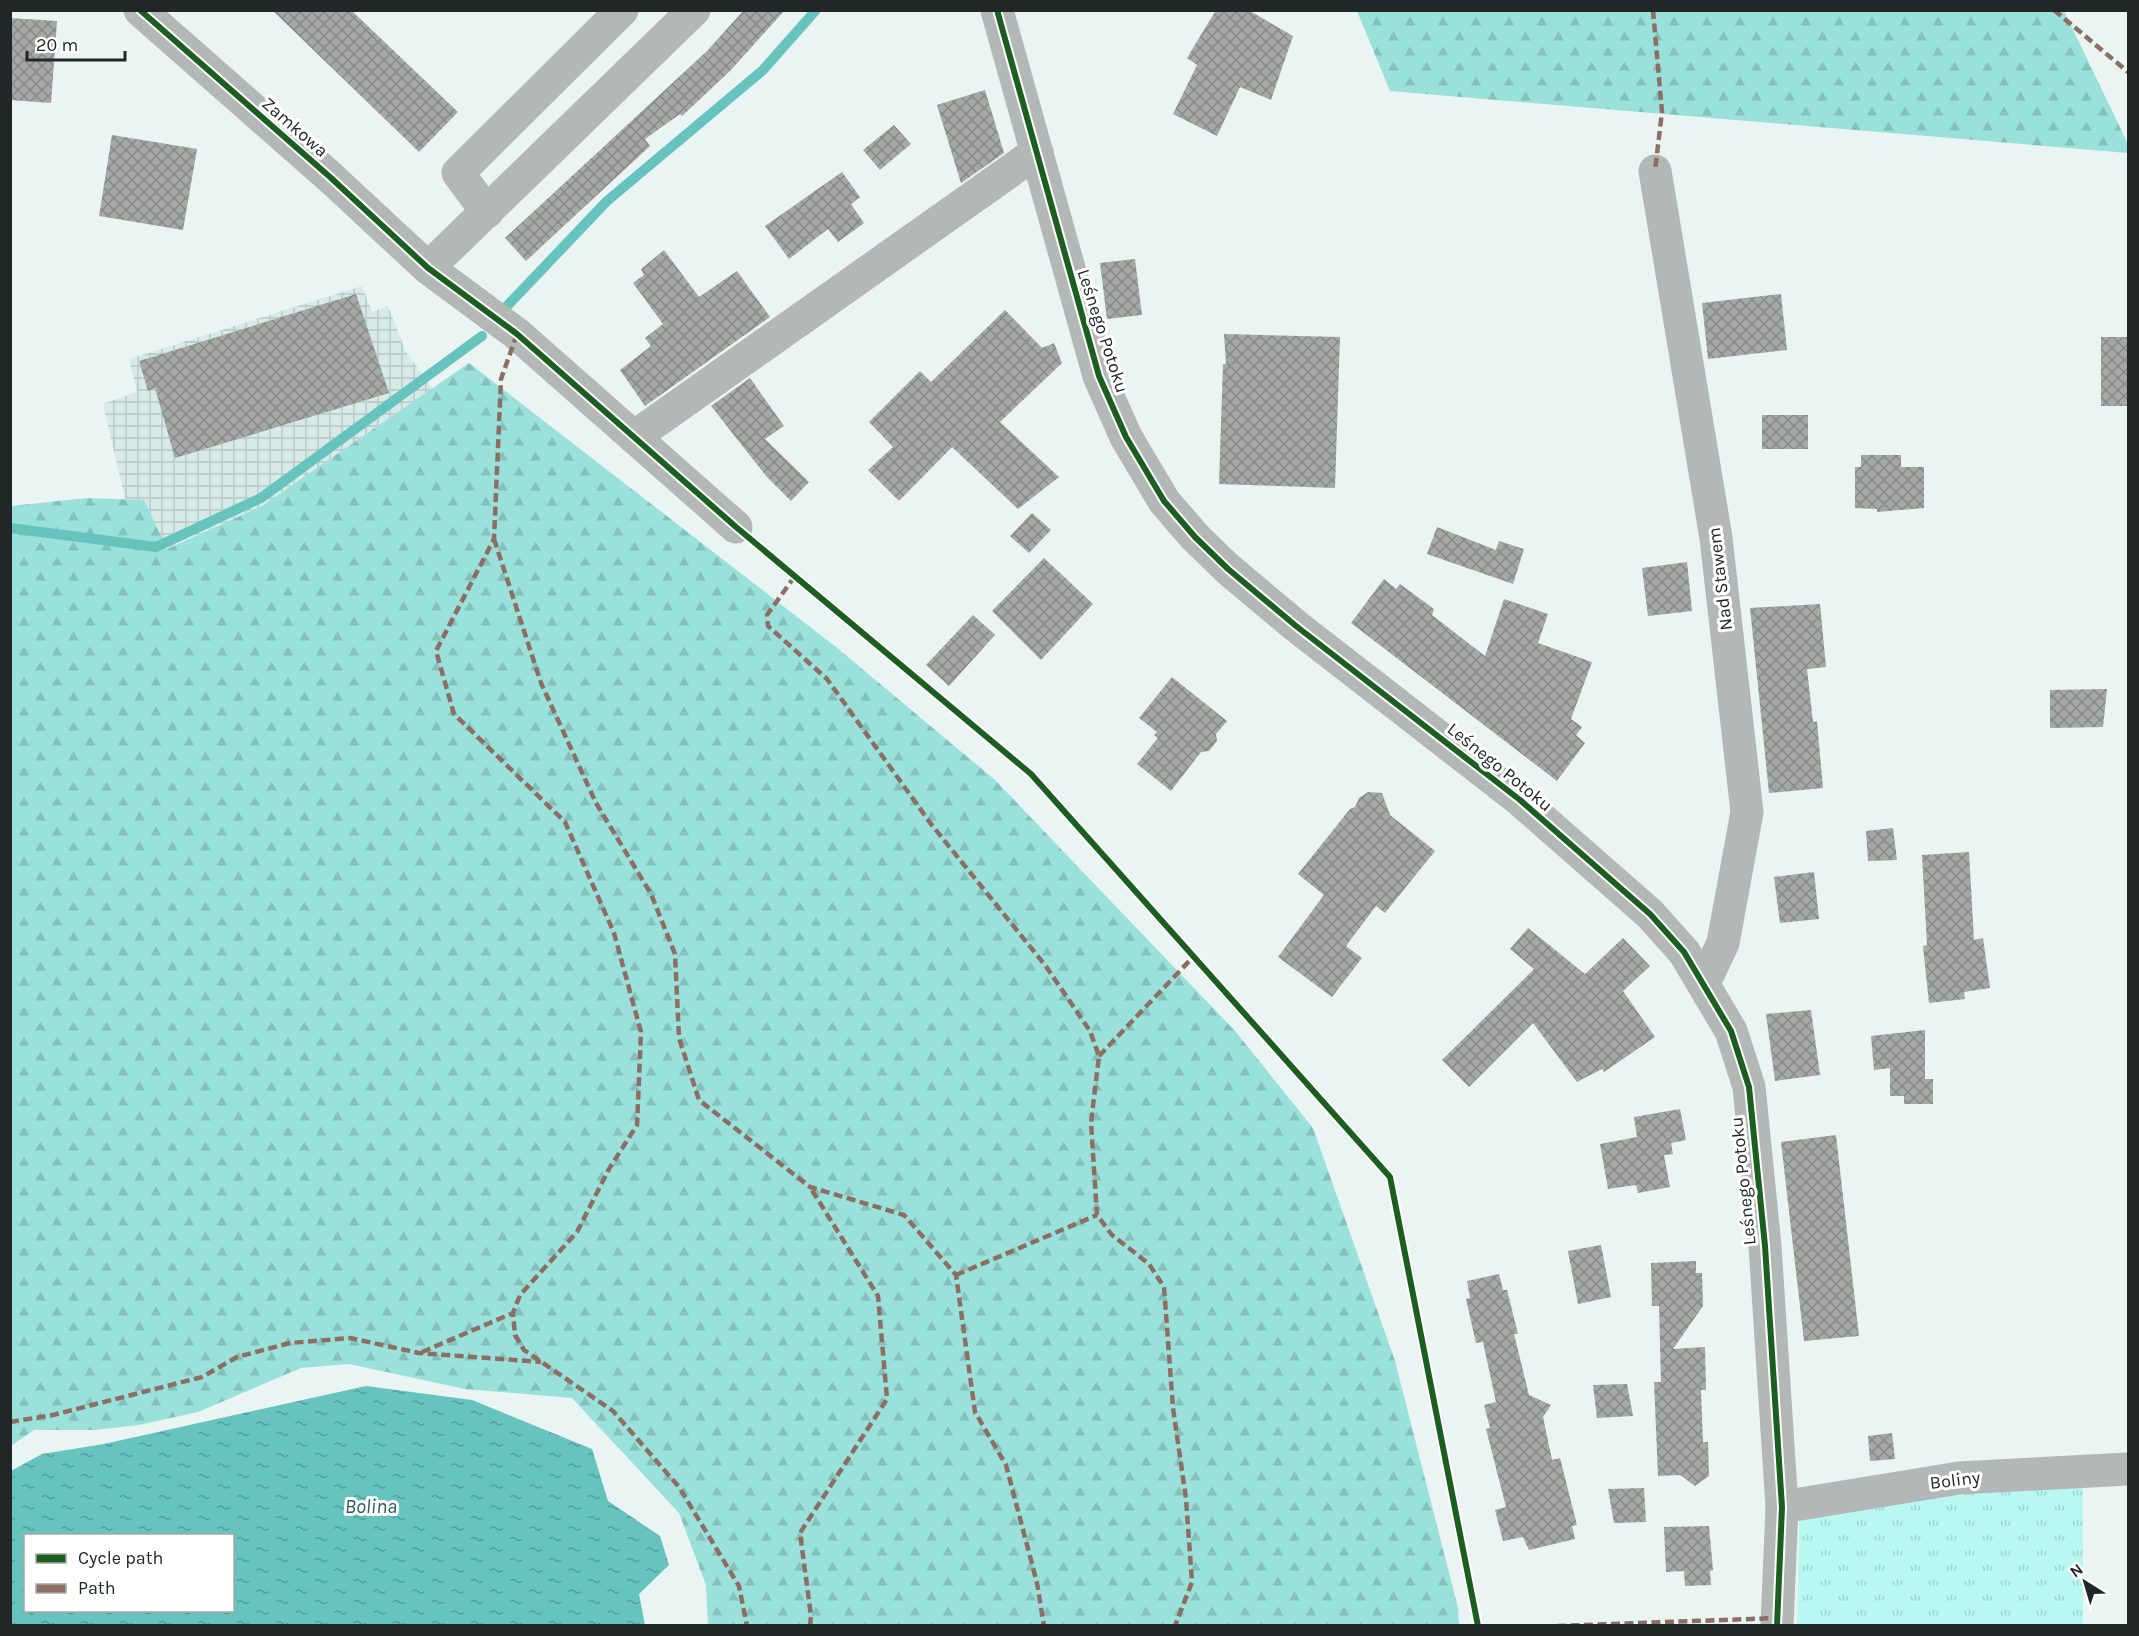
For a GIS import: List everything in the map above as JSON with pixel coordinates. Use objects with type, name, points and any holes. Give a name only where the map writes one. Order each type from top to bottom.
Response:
[{"type":"street","name":"Zamkowa","points":[[140,10],[330,177],[428,268],[517,334],[736,527]]},
{"type":"street","points":[[487,212],[458,173],[622,10]]},
{"type":"street","points":[[428,268],[694,10]]},
{"type":"street","name":"Leśnego Potoku","points":[[1002,13],[1066,264],[1099,376],[1126,437],[1164,501],[1195,537],[1228,569],[1296,626],[1520,800],[1650,914],[1684,952],[1731,1031],[1749,1087],[1765,1246],[1782,1507],[1778,1626]]},
{"type":"street","points":[[634,437],[1037,152]]},
{"type":"street","name":"Nad Stawem","points":[[1655,171],[1716,538],[1747,812],[1723,943],[1704,983]]},
{"type":"street","name":"Boliny","points":[[1782,1507],[1959,1478],[2128,1469]]},
{"type":"shaded area","points":[[362,286],[372,312],[388,306],[406,352],[433,389],[262,506],[166,549],[144,500],[125,499],[103,404],[137,392],[129,359]]},
{"type":"green space","points":[[1357,11],[2064,11],[2128,144],[2128,153],[1390,91]]},
{"type":"green space","points":[[469,363],[836,647],[995,780],[1236,1032],[1313,1128],[1395,1361],[1458,1608],[1459,1625],[708,1625],[706,1585],[679,1513],[572,1398],[465,1389],[349,1364],[301,1368],[198,1412],[139,1425],[95,1430],[34,1430],[11,1446],[11,506],[87,498],[144,500],[167,549],[262,506]]},
{"type":"green space","points":[[2083,1485],[2083,1625],[1797,1626],[1800,1488]]},
{"type":"water","name":"Bolina","points":[[366,1386],[472,1400],[592,1449],[608,1501],[660,1536],[669,1565],[639,1594],[645,1625],[11,1625],[11,1471],[42,1454],[104,1444]]},
{"type":"building","points":[[272,10],[352,11],[458,112],[419,152]]},
{"type":"building","points":[[744,10],[785,10],[730,71],[682,116],[680,114],[645,139],[650,146],[526,261],[505,238],[707,51]]},
{"type":"building","points":[[1216,10],[1248,10],[1293,36],[1271,100],[1240,87],[1217,136],[1173,114],[1197,65],[1187,58]]},
{"type":"building","points":[[10,18],[57,21],[51,103],[10,100]]},
{"type":"building","points":[[985,90],[1004,153],[961,183],[937,105]]},
{"type":"building","points":[[894,125],[911,144],[880,170],[863,150]]},
{"type":"building","points":[[112,135],[197,149],[183,230],[99,216]]},
{"type":"building","points":[[842,172],[860,197],[851,204],[864,223],[838,242],[828,229],[789,259],[765,226]]},
{"type":"building","points":[[664,250],[699,297],[737,271],[770,317],[645,406],[620,370],[651,346],[645,338],[663,324],[633,283],[644,275],[641,269]]},
{"type":"building","points":[[1135,259],[1142,315],[1107,319],[1100,263]]},
{"type":"building","points":[[356,294],[389,393],[175,458],[155,388],[148,391],[139,361]]},
{"type":"building","points":[[1781,294],[1787,350],[1708,359],[1702,303]]},
{"type":"building","points":[[1005,310],[1042,348],[1054,343],[1062,363],[1000,422],[1059,477],[1018,509],[952,447],[899,501],[868,470],[893,447],[869,422],[920,371],[931,382]]},
{"type":"building","points":[[1224,334],[1340,337],[1335,488],[1219,484],[1223,364],[1226,364]]},
{"type":"building","points":[[2101,337],[2128,337],[2128,406],[2101,406]]},
{"type":"building","points":[[750,378],[784,426],[765,439],[809,482],[791,501],[767,477],[711,406]]},
{"type":"building","points":[[1762,415],[1808,415],[1808,449],[1762,449]]},
{"type":"building","points":[[1861,455],[1901,455],[1901,467],[1924,467],[1924,508],[1877,512],[1877,509],[1855,508],[1855,467],[1861,467]]},
{"type":"building","points":[[1032,513],[1051,530],[1029,553],[1010,536]]},
{"type":"building","points":[[1437,527],[1496,550],[1499,541],[1524,549],[1513,584],[1427,554]]},
{"type":"building","points":[[1044,558],[1093,604],[1041,660],[992,611]]},
{"type":"building","points":[[1687,562],[1692,611],[1648,616],[1642,568]]},
{"type":"building","points":[[1384,579],[1396,589],[1400,584],[1434,609],[1432,615],[1485,656],[1504,599],[1548,614],[1538,643],[1592,662],[1571,719],[1582,727],[1576,735],[1585,743],[1557,781],[1351,623]]},
{"type":"building","points":[[1820,604],[1826,667],[1807,669],[1813,722],[1817,721],[1823,788],[1769,793],[1750,608]]},
{"type":"building","points":[[973,615],[995,635],[949,686],[926,665]]},
{"type":"building","points":[[1172,677],[1227,721],[1216,734],[1217,741],[1209,751],[1201,752],[1171,791],[1137,764],[1158,738],[1154,735],[1157,732],[1139,718]]},
{"type":"building","points":[[2107,689],[2103,727],[2050,728],[2050,690]]},
{"type":"building","points":[[1368,792],[1382,793],[1390,815],[1435,851],[1385,913],[1376,906],[1346,946],[1362,958],[1332,997],[1278,957],[1324,895],[1298,874],[1350,809],[1355,807],[1359,798]]},
{"type":"building","points":[[1893,828],[1897,860],[1868,861],[1866,831]]},
{"type":"building","points":[[1969,852],[1974,940],[1983,938],[1990,988],[1964,992],[1965,999],[1929,1003],[1923,946],[1927,945],[1922,855]]},
{"type":"building","points":[[1814,872],[1819,919],[1780,923],[1774,877]]},
{"type":"building","points":[[1528,928],[1585,974],[1623,938],[1650,966],[1623,991],[1655,1037],[1604,1072],[1602,1069],[1577,1082],[1533,1023],[1469,1087],[1442,1060],[1534,969],[1510,949]]},
{"type":"building","points":[[1811,1010],[1820,1075],[1775,1081],[1766,1014]]},
{"type":"building","points":[[1925,1030],[1925,1079],[1933,1079],[1933,1104],[1904,1104],[1904,1096],[1890,1096],[1890,1068],[1874,1070],[1871,1036]]},
{"type":"building","points":[[1680,1109],[1686,1140],[1671,1143],[1673,1154],[1664,1155],[1670,1187],[1638,1193],[1636,1185],[1608,1189],[1600,1144],[1637,1137],[1634,1117]]},
{"type":"building","points":[[1836,1135],[1859,1336],[1804,1341],[1781,1142]]},
{"type":"building","points":[[1601,1245],[1611,1297],[1578,1304],[1568,1251]]},
{"type":"building","points":[[1696,1261],[1696,1273],[1702,1273],[1703,1306],[1673,1349],[1705,1347],[1706,1390],[1701,1390],[1703,1442],[1708,1442],[1709,1476],[1695,1486],[1680,1475],[1658,1476],[1654,1382],[1661,1382],[1659,1306],[1652,1306],[1651,1263]]},
{"type":"building","points":[[1499,1274],[1503,1290],[1507,1290],[1518,1334],[1514,1334],[1529,1395],[1551,1405],[1543,1417],[1552,1460],[1560,1458],[1577,1525],[1572,1526],[1575,1539],[1529,1550],[1523,1537],[1503,1541],[1495,1510],[1506,1507],[1486,1429],[1490,1428],[1484,1405],[1496,1402],[1483,1342],[1476,1343],[1466,1299],[1470,1298],[1467,1281]]},
{"type":"building","points":[[1627,1384],[1633,1416],[1597,1418],[1593,1385]]},
{"type":"building","points":[[1892,1433],[1895,1459],[1870,1461],[1868,1436]]},
{"type":"building","points":[[1644,1488],[1646,1522],[1614,1523],[1608,1489]]},
{"type":"building","points":[[1709,1526],[1713,1570],[1710,1571],[1711,1585],[1685,1586],[1684,1571],[1666,1572],[1664,1527]]},
{"type":"waterway","points":[[507,306],[607,201],[763,70],[816,10]]},
{"type":"waterway","points":[[10,528],[156,547],[261,498],[482,336]]},
{"type":"marked path","points":[[1653,10],[1662,112],[1655,171]]},
{"type":"marked path","points":[[2054,10],[2128,72]]},
{"type":"marked path","points":[[517,334],[501,379],[494,539],[436,651],[454,714],[565,822],[614,933],[641,1032],[637,1125],[609,1169],[577,1232],[520,1295],[513,1313],[515,1335],[524,1350],[613,1411],[679,1487],[739,1586],[747,1626]]},
{"type":"marked path","points":[[494,539],[541,683],[596,803],[651,894],[675,954],[679,1038],[699,1100],[810,1187],[904,1215],[956,1275],[975,1412],[1006,1465],[1037,1583],[1044,1626]]},
{"type":"marked path","points":[[795,576],[767,615],[768,626],[827,679],[931,824],[1045,965],[1090,1031],[1099,1056],[1091,1123],[1097,1215],[1112,1235],[1149,1264],[1164,1287],[1173,1408],[1186,1499],[1192,1582],[1175,1626]]},
{"type":"marked path","points":[[1099,1056],[1194,956]]},
{"type":"marked path","points":[[810,1187],[878,1296],[887,1399],[800,1533],[811,1616],[810,1626]]},
{"type":"marked path","points":[[956,1275],[1097,1215]]},
{"type":"marked path","points":[[422,1352],[513,1313]]},
{"type":"marked path","points":[[10,1422],[53,1415],[202,1377],[237,1357],[290,1343],[350,1338],[419,1353],[541,1362]]},
{"type":"marked path","points":[[1557,1626],[1778,1618]]},
{"type":"cycle path","points":[[140,10],[330,177],[428,268],[517,334],[736,527],[1031,774],[1390,1177],[1478,1626]]},
{"type":"cycle path","points":[[997,10],[1099,376],[1126,437],[1164,501],[1195,537],[1228,569],[1296,626],[1520,800],[1650,914],[1684,952],[1731,1031],[1749,1087],[1765,1246],[1782,1507],[1777,1626]]}]
